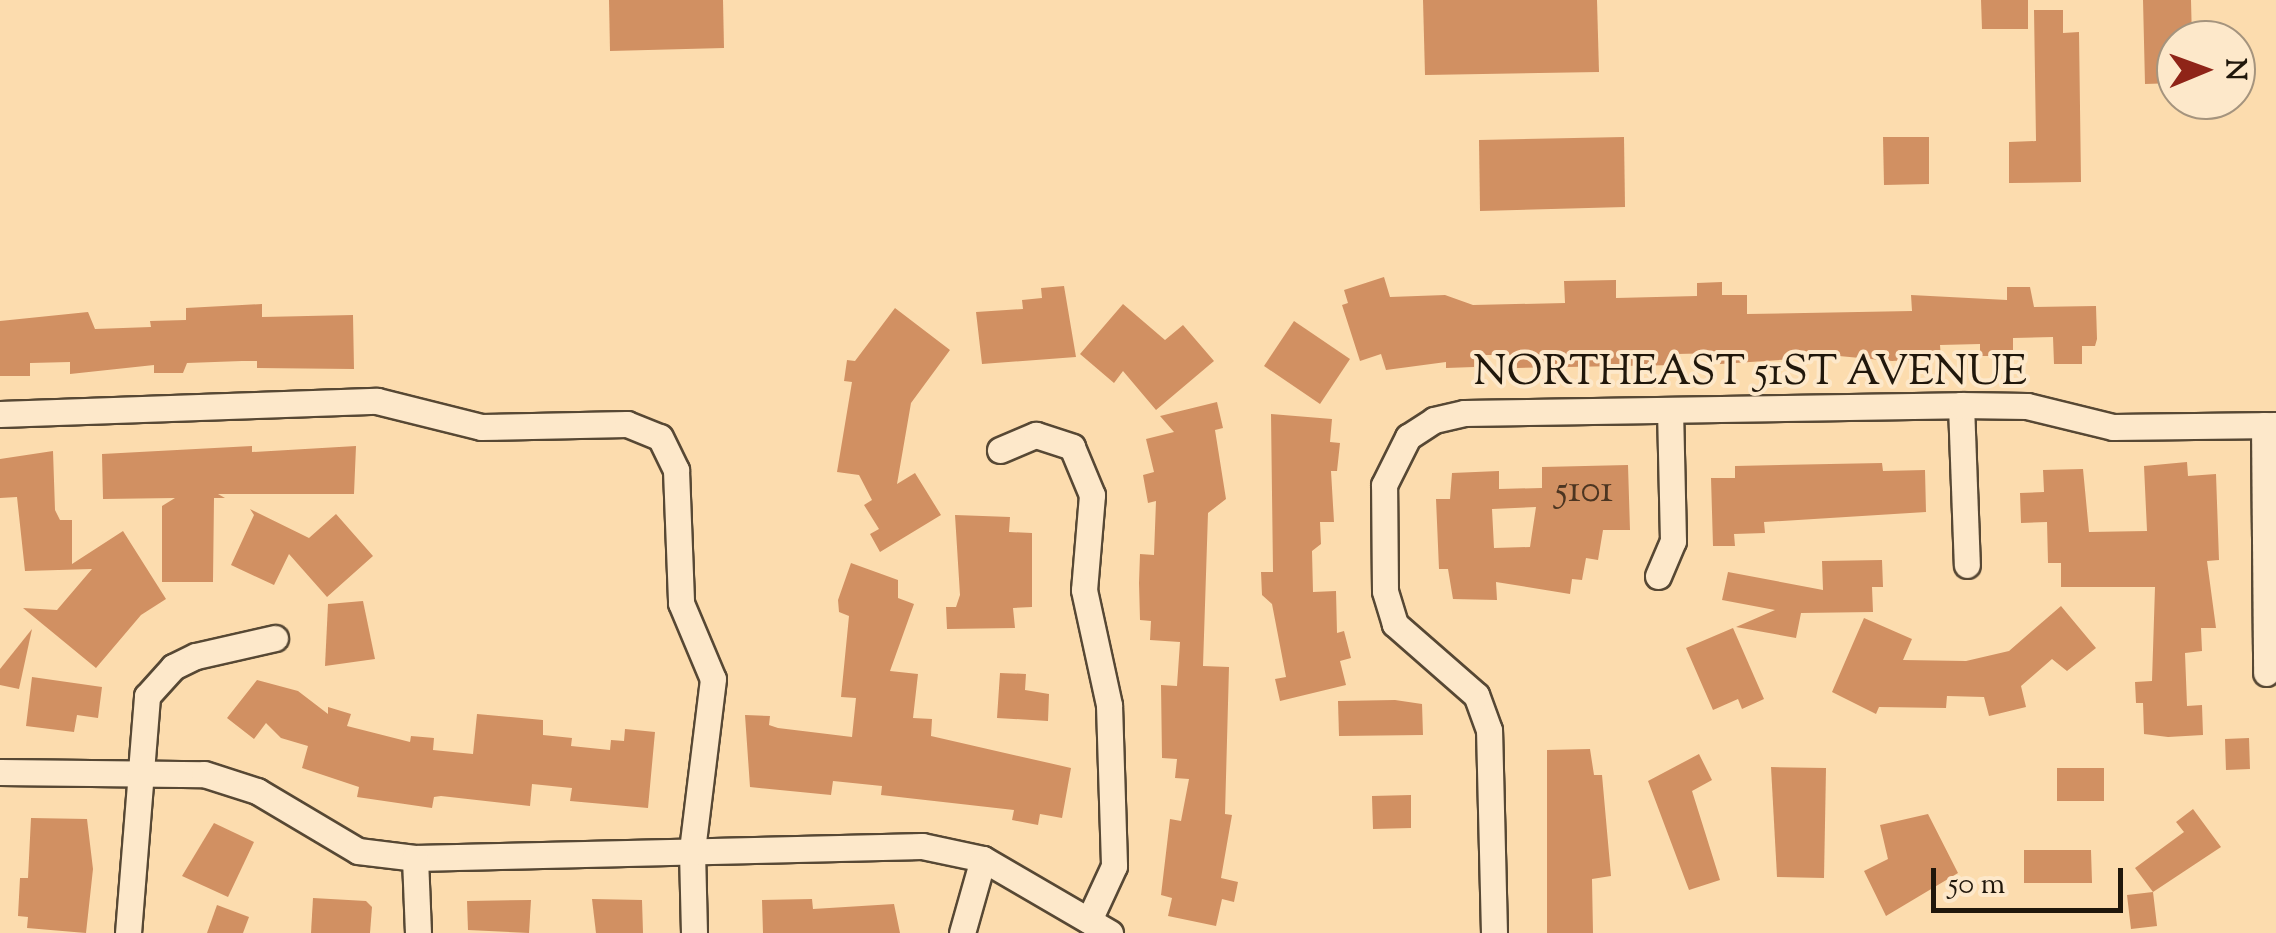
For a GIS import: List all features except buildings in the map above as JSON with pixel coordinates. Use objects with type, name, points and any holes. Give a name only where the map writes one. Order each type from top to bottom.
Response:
[{"type":"street","points":[[0,414],[377,401],[481,428],[627,424],[660,437],[676,470],[680,602],[712,679],[692,852],[694,933]]},
{"type":"street","name":"NORTHEAST 51ST AVENUE","points":[[1494,933],[1490,730],[1476,695],[1396,624],[1385,591],[1384,485],[1408,437],[1434,420],[1464,413],[1961,405],[2027,406],[2113,428],[2270,425]]},
{"type":"street","points":[[1961,405],[1966,566]]},
{"type":"street","points":[[1658,576],[1672,541],[1670,410]]},
{"type":"street","points":[[2266,673],[2270,425]]},
{"type":"street","points":[[0,772],[140,770],[204,774],[257,792],[358,851],[415,858],[922,846],[983,859],[1099,927],[1114,866],[1109,705],[1084,590],[1092,494],[1072,447],[1036,435],[1000,450]]},
{"type":"street","points":[[128,933],[147,696],[173,667],[274,638]]},
{"type":"street","points":[[415,858],[418,933]]},
{"type":"street","points":[[962,933],[983,859]]}]
